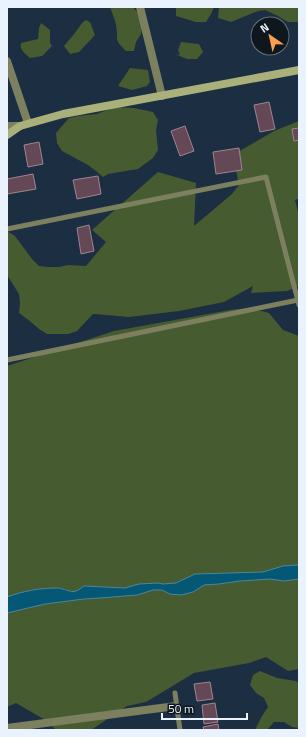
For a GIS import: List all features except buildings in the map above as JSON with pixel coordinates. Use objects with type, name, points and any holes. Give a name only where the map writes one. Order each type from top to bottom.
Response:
[{"type":"main road","points":[[7,135],[20,126],[28,123],[63,114],[299,70]]},
{"type":"street","points":[[140,7],[162,96]]},
{"type":"street","points":[[7,61],[28,123]]},
{"type":"street","points":[[7,126],[20,126]]},
{"type":"street","points":[[7,728],[176,706]]},
{"type":"lane","points":[[7,229],[266,177],[298,303],[7,360]]},
{"type":"lane","points":[[175,694],[180,730]]},
{"type":"green space","points":[[110,7],[133,7],[144,20],[141,34],[136,42],[134,51],[126,51],[119,44],[117,39],[116,23]]},
{"type":"green space","points":[[176,7],[214,7],[206,22],[196,22],[176,16]]},
{"type":"green space","points":[[219,7],[299,7],[299,22],[290,22],[290,16],[278,16],[265,10],[258,11],[231,22],[218,18]]},
{"type":"green space","points":[[86,20],[90,22],[95,35],[79,52],[70,54],[64,46]]},
{"type":"green space","points":[[41,23],[50,30],[50,43],[52,46],[42,56],[30,58],[22,50],[21,43],[38,39]]},
{"type":"green space","points":[[181,42],[199,44],[203,52],[197,59],[187,59],[175,54],[180,55],[178,50]]},
{"type":"green space","points":[[130,68],[148,70],[150,82],[147,86],[132,90],[118,86]]},
{"type":"green space","points":[[115,107],[134,108],[153,112],[158,120],[156,130],[158,150],[153,158],[138,169],[108,174],[103,177],[88,165],[62,151],[57,143],[56,133],[69,118],[97,114]]},
{"type":"green space","points":[[299,121],[299,199],[295,200],[299,216],[299,286],[287,291],[251,293],[253,286],[224,302],[179,311],[129,317],[93,314],[77,331],[68,334],[47,334],[19,313],[19,294],[7,275],[7,231],[15,236],[39,266],[86,266],[106,242],[92,230],[158,172],[196,183],[194,226],[232,194],[239,185],[233,155],[274,131]]},
{"type":"green space","points":[[250,308],[269,313],[283,330],[299,336],[299,669],[288,671],[266,657],[249,663],[194,673],[146,702],[127,706],[91,730],[56,730],[47,721],[16,703],[7,707],[7,366],[114,331],[230,310]]},
{"type":"green space","points":[[260,671],[277,678],[296,681],[299,683],[299,728],[292,727],[284,722],[274,722],[267,730],[255,730],[268,707],[264,698],[256,693],[250,685],[253,675]]},
{"type":"water","points":[[299,565],[299,579],[284,581],[270,579],[204,585],[193,592],[181,595],[170,594],[162,590],[153,590],[137,595],[45,604],[7,613],[7,597],[32,590],[57,588],[74,591],[84,586],[125,588],[139,584],[176,583],[195,574],[263,572],[283,566]]}]
